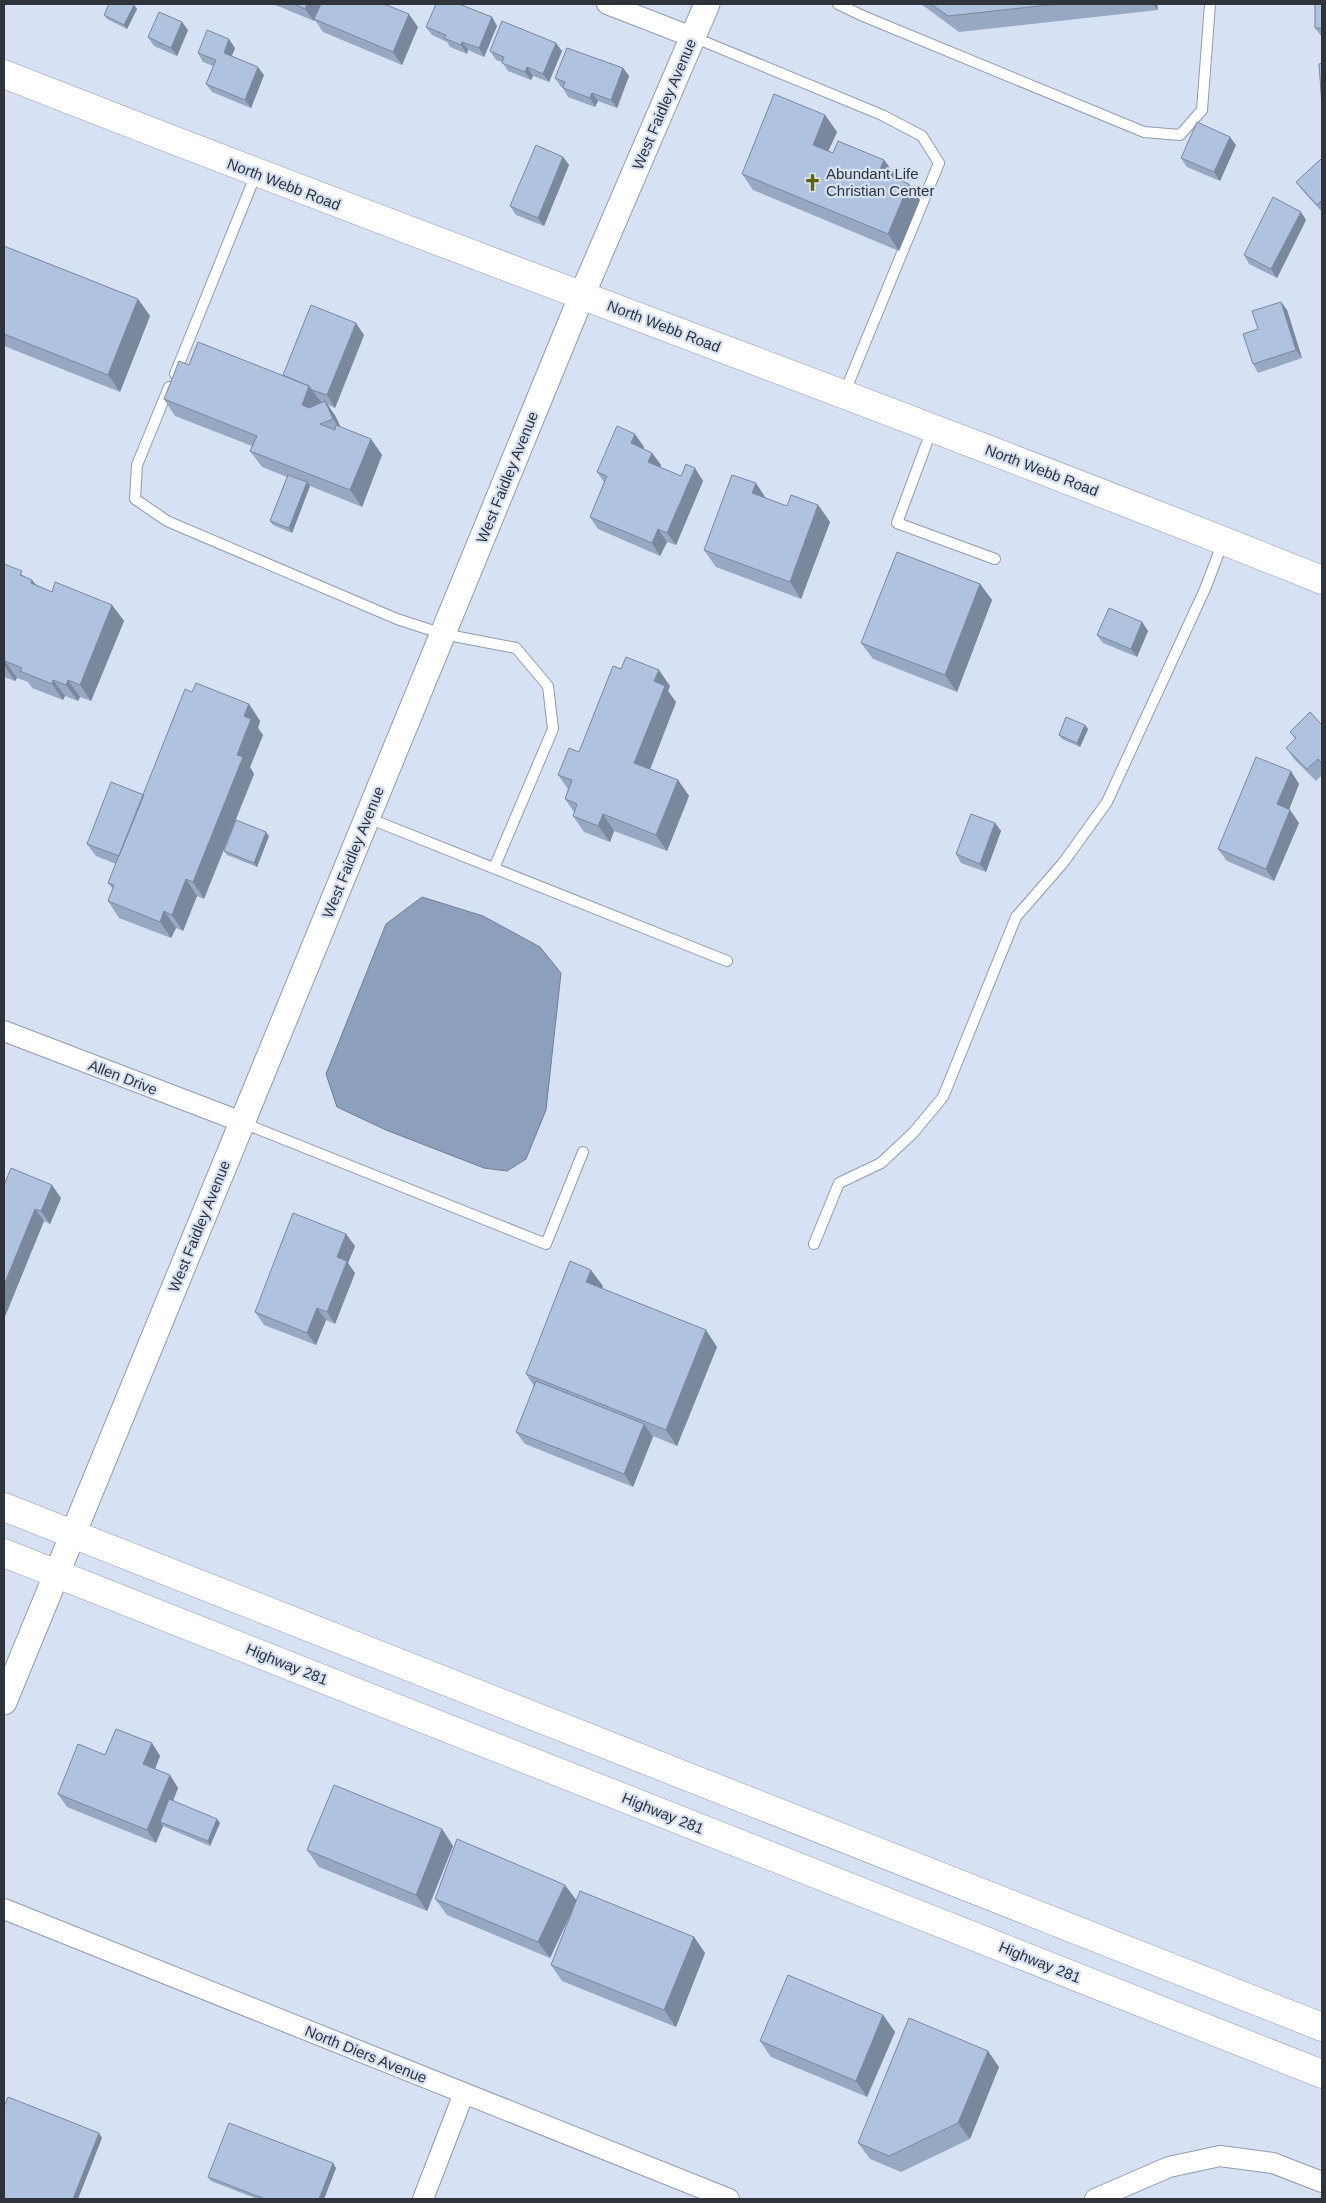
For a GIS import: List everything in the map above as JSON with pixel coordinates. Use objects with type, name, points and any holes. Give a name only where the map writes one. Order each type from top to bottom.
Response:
[{"type":"main road","name":"North Webb Road","points":[[4,74],[257,174],[582,294],[1223,540],[1322,580]]},
{"type":"main road","points":[[4,1507],[1322,2027]]},
{"type":"main road","name":"Highway 281","points":[[4,1553],[1322,2074]]},
{"type":"street","points":[[607,4],[692,37]]},
{"type":"street","name":"West Faidley Avenue","points":[[4,1702],[582,294],[707,4]]},
{"type":"street","name":"Allen Drive","points":[[4,1031],[242,1122]]},
{"type":"street","name":"North Diers Avenue","points":[[4,1909],[729,2199]]},
{"type":"street","points":[[423,2199],[464,2094]]},
{"type":"street","points":[[1096,2199],[1169,2167],[1220,2156],[1273,2163],[1322,2182]]},
{"type":"lane","points":[[838,4],[1144,132],[1180,135],[1202,110],[1210,4]]},
{"type":"lane","points":[[692,37],[882,115],[922,136],[939,163],[844,394]]},
{"type":"lane","points":[[257,174],[137,465],[135,499],[167,521],[397,619],[443,634],[516,648],[548,686],[553,729],[494,868]]},
{"type":"lane","points":[[932,428],[897,523],[995,559]]},
{"type":"lane","points":[[814,1244],[839,1182],[881,1163],[913,1133],[942,1097],[1016,917],[1062,864],[1107,802],[1200,598],[1223,540]]},
{"type":"lane","points":[[367,817],[727,961]]},
{"type":"lane","points":[[242,1122],[546,1244],[583,1152]]},
{"type":"water","points":[[422,897],[483,916],[540,947],[561,973],[546,1110],[526,1159],[507,1171],[484,1168],[386,1130],[337,1107],[326,1074],[386,924]]},
{"type":"building","points":[[109,4],[134,5],[124,25],[104,15]]},
{"type":"building","points":[[294,4],[307,4],[305,9]]},
{"type":"building","points":[[321,4],[384,4],[409,14],[393,52],[314,19]]},
{"type":"building","points":[[436,4],[459,4],[492,17],[479,48],[462,42],[461,45],[444,38],[446,35],[426,27]]},
{"type":"building","points":[[931,4],[1057,4],[948,16]]},
{"type":"building","points":[[1315,4],[1322,4],[1322,28],[1315,28]]},
{"type":"building","points":[[159,12],[182,22],[171,48],[148,37]]},
{"type":"building","points":[[502,21],[556,43],[543,74],[527,67],[525,72],[502,63],[504,57],[490,51]]},
{"type":"building","points":[[207,30],[229,39],[224,53],[258,67],[245,100],[206,84],[216,60],[198,53]]},
{"type":"building","points":[[567,48],[623,68],[611,100],[592,93],[590,98],[563,88],[565,82],[555,78]]},
{"type":"building","points":[[1322,63],[1322,106],[1319,64]]},
{"type":"building","points":[[774,94],[825,115],[813,145],[833,153],[838,141],[884,160],[879,172],[909,184],[888,234],[742,174]]},
{"type":"building","points":[[1197,122],[1230,137],[1214,172],[1181,158]]},
{"type":"building","points":[[536,145],[563,157],[538,218],[510,206]]},
{"type":"building","points":[[1322,158],[1322,200],[1317,205],[1296,182]]},
{"type":"building","points":[[1273,197],[1301,212],[1271,269],[1244,255]]},
{"type":"building","points":[[4,246],[138,299],[108,375],[4,334]]},
{"type":"building","points":[[1281,302],[1296,350],[1253,364],[1243,334],[1258,329],[1252,311]]},
{"type":"building","points":[[311,305],[356,323],[327,395],[312,390],[309,386],[283,375]]},
{"type":"building","points":[[198,342],[309,386],[302,405],[309,408],[325,401],[333,419],[320,424],[335,430],[336,425],[371,439],[350,490],[250,451],[257,436],[164,399],[179,361],[189,365]]},
{"type":"building","points":[[617,426],[635,434],[631,443],[652,453],[648,462],[681,476],[686,464],[695,468],[667,533],[658,529],[652,543],[590,517],[607,476],[597,472]]},
{"type":"building","points":[[288,475],[307,482],[289,528],[270,521]]},
{"type":"building","points":[[732,475],[756,483],[752,493],[787,506],[791,495],[818,505],[790,582],[704,550]]},
{"type":"building","points":[[897,552],[980,584],[945,675],[861,643]]},
{"type":"building","points":[[4,564],[22,571],[20,575],[32,580],[31,583],[52,592],[55,582],[112,605],[80,685],[68,680],[66,685],[53,680],[52,684],[20,671],[22,668],[5,661],[4,664]]},
{"type":"building","points":[[1109,608],[1142,622],[1131,649],[1097,635]]},
{"type":"building","points":[[626,657],[659,670],[654,681],[665,686],[634,763],[678,780],[656,835],[603,814],[598,826],[573,816],[577,804],[565,799],[572,780],[558,775],[569,748],[579,752],[613,666],[621,669]]},
{"type":"building","points":[[196,683],[249,704],[244,716],[251,719],[237,755],[243,757],[193,882],[186,879],[172,915],[164,911],[160,922],[108,901],[114,885],[108,883],[185,689],[192,692]]},
{"type":"building","points":[[1310,712],[1322,725],[1322,764],[1318,759],[1307,769],[1286,748],[1296,738],[1290,732]]},
{"type":"building","points":[[1066,717],[1085,725],[1077,743],[1059,735]]},
{"type":"building","points":[[1256,757],[1291,771],[1277,804],[1290,810],[1266,869],[1218,849]]},
{"type":"building","points":[[111,782],[144,795],[119,856],[87,844]]},
{"type":"building","points":[[971,814],[995,823],[980,864],[956,854]]},
{"type":"building","points":[[236,820],[266,832],[254,863],[224,851]]},
{"type":"building","points":[[11,1168],[52,1185],[41,1211],[35,1209],[4,1285],[4,1185]]},
{"type":"building","points":[[293,1213],[346,1234],[337,1257],[347,1261],[327,1312],[317,1308],[307,1333],[255,1312]]},
{"type":"building","points":[[570,1261],[591,1270],[586,1282],[706,1330],[666,1430],[526,1374]]},
{"type":"building","points":[[536,1381],[644,1424],[624,1474],[516,1432]]},
{"type":"building","points":[[116,1729],[152,1743],[143,1764],[170,1775],[147,1830],[58,1794],[78,1744],[105,1755]]},
{"type":"building","points":[[334,1785],[442,1829],[416,1895],[307,1850]]},
{"type":"building","points":[[169,1799],[217,1819],[208,1841],[160,1822]]},
{"type":"building","points":[[457,1839],[565,1885],[538,1942],[435,1899]]},
{"type":"building","points":[[580,1891],[694,1937],[664,2010],[551,1965]]},
{"type":"building","points":[[788,1975],[883,2015],[856,2081],[760,2041]]},
{"type":"building","points":[[909,2018],[988,2051],[958,2123],[889,2156],[858,2143]]},
{"type":"building","points":[[8,2097],[99,2133],[73,2199],[4,2199],[4,2107]]},
{"type":"building","points":[[229,2123],[333,2163],[319,2199],[265,2199],[208,2177]]},
{"type":"place","name":"Abundant Life Christian Center","points":[[812,182]]}]
